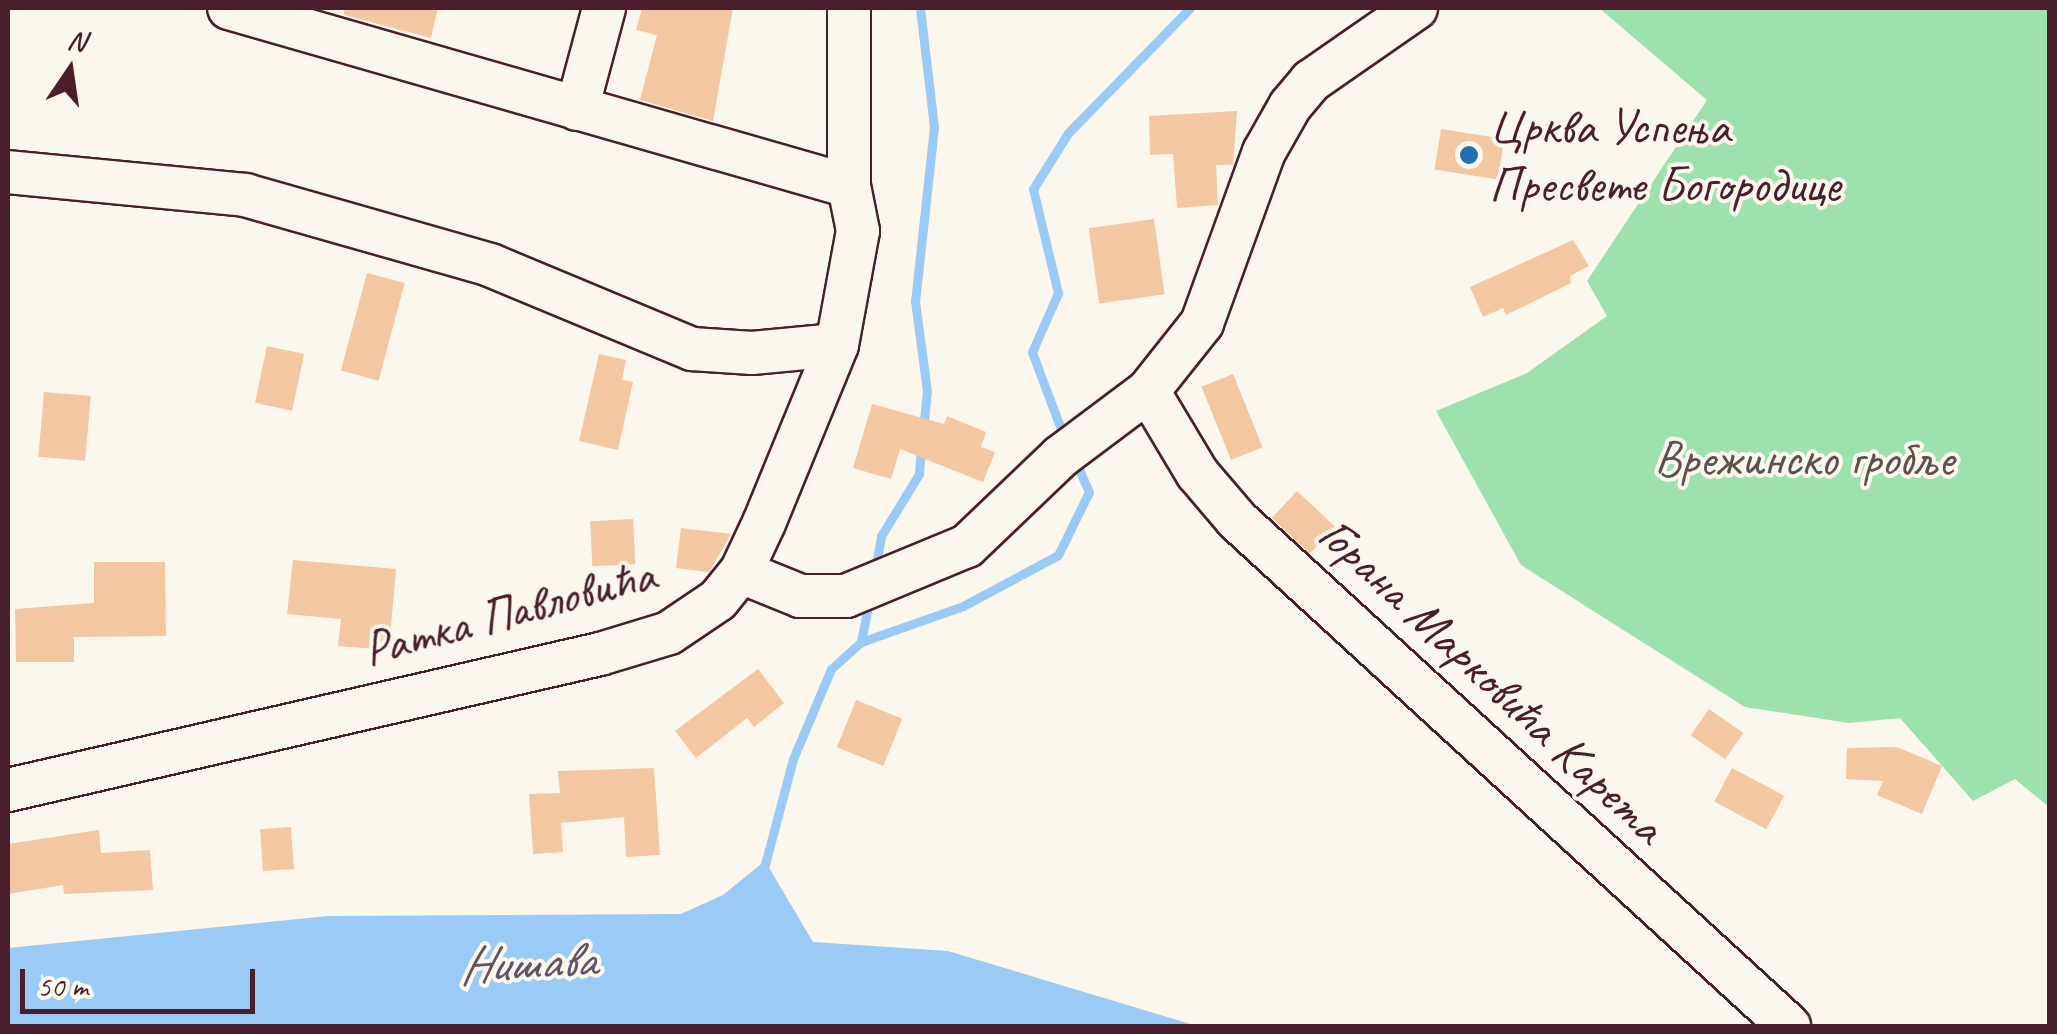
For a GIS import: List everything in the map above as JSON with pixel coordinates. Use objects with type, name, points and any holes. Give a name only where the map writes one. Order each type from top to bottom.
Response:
[{"type":"street","points":[[228,8],[295,17],[577,108],[849,186]]},
{"type":"street","points":[[577,108],[604,8]]},
{"type":"street","name":"Ратка Павловића","points":[[8,790],[646,642],[704,612],[741,572],[837,345],[858,230],[849,186],[849,8]]},
{"type":"street","points":[[741,572],[811,598],[871,590],[967,546],[1069,451],[1148,391],[1202,322],[1264,152],[1290,106],[1310,81],[1416,8]]},
{"type":"street","points":[[8,172],[245,194],[490,265],[692,350],[752,353],[837,345]]},
{"type":"street","name":"Горана Марковића Карета","points":[[1148,391],[1197,472],[1236,520],[1789,1026]]},
{"type":"green space","name":"Врежинско гробље","points":[[1599,8],[2049,8],[2049,807],[2015,779],[1973,801],[1900,718],[1849,723],[1745,707],[1521,565],[1436,411],[1527,373],[1607,316],[1587,281],[1707,100]]},
{"type":"water","name":"Нишава","points":[[765,861],[813,942],[948,951],[1197,1026],[8,1026],[8,948],[328,916],[681,914],[723,895]]},
{"type":"building","points":[[344,8],[438,8],[431,38],[344,15]]},
{"type":"building","points":[[642,8],[733,8],[713,121],[640,100],[657,35],[636,30]]},
{"type":"building","points":[[1237,111],[1233,165],[1216,165],[1218,205],[1177,208],[1173,154],[1150,155],[1149,116]]},
{"type":"building","name":"Црква Успења Пресвете Богородице","points":[[1441,129],[1504,139],[1498,180],[1435,169]]},
{"type":"building","points":[[1154,219],[1165,294],[1099,303],[1089,228]]},
{"type":"building","points":[[1573,240],[1589,266],[1570,276],[1571,283],[1506,315],[1503,308],[1483,317],[1470,287]]},
{"type":"building","points":[[367,273],[405,283],[379,381],[341,371]]},
{"type":"building","points":[[267,346],[304,354],[292,411],[255,403]]},
{"type":"building","points":[[599,354],[626,360],[622,380],[633,382],[618,450],[579,441]]},
{"type":"building","points":[[1233,374],[1263,447],[1231,460],[1201,387]]},
{"type":"building","points":[[44,392],[91,396],[85,461],[38,457]]},
{"type":"building","points":[[872,404],[944,424],[947,416],[986,432],[981,447],[995,452],[983,482],[900,449],[891,479],[853,468]]},
{"type":"building","points":[[1297,491],[1335,526],[1310,554],[1272,518]]},
{"type":"building","points":[[633,519],[635,564],[592,566],[590,521]]},
{"type":"building","points":[[681,528],[731,534],[709,572],[676,568]]},
{"type":"building","points":[[293,560],[396,569],[389,650],[338,646],[341,619],[287,614]]},
{"type":"building","points":[[94,562],[165,562],[166,636],[74,637],[74,662],[16,662],[15,609],[94,603]]},
{"type":"building","points":[[758,669],[784,703],[754,727],[747,718],[696,758],[675,731]]},
{"type":"building","points":[[856,700],[902,719],[883,766],[837,747]]},
{"type":"building","points":[[1709,709],[1743,733],[1725,759],[1691,735]]},
{"type":"building","points":[[1897,747],[1942,766],[1922,814],[1877,795],[1883,781],[1846,779],[1847,748]]},
{"type":"building","points":[[654,768],[660,855],[626,857],[624,817],[561,823],[563,852],[533,854],[529,794],[560,793],[558,771]]},
{"type":"building","points":[[1732,768],[1784,796],[1766,829],[1714,802]]},
{"type":"building","points":[[291,827],[294,869],[263,871],[260,829]]},
{"type":"building","points":[[99,830],[101,853],[150,850],[153,890],[64,894],[63,885],[8,894],[8,844]]},
{"type":"waterway","points":[[920,8],[934,127],[915,301],[927,391],[923,427]]},
{"type":"waterway","points":[[1065,440],[1032,352],[1058,293],[1033,189],[1068,133],[1190,8]]},
{"type":"waterway","points":[[875,571],[881,536],[919,474],[921,448]]},
{"type":"waterway","points":[[764,868],[793,759],[831,669],[861,642],[963,606],[1058,555],[1089,492],[1074,459]]},
{"type":"waterway","points":[[861,642],[869,601]]},
{"type":"place","name":"Црква Успења Пресвете Богородице","points":[[1469,155]]}]
